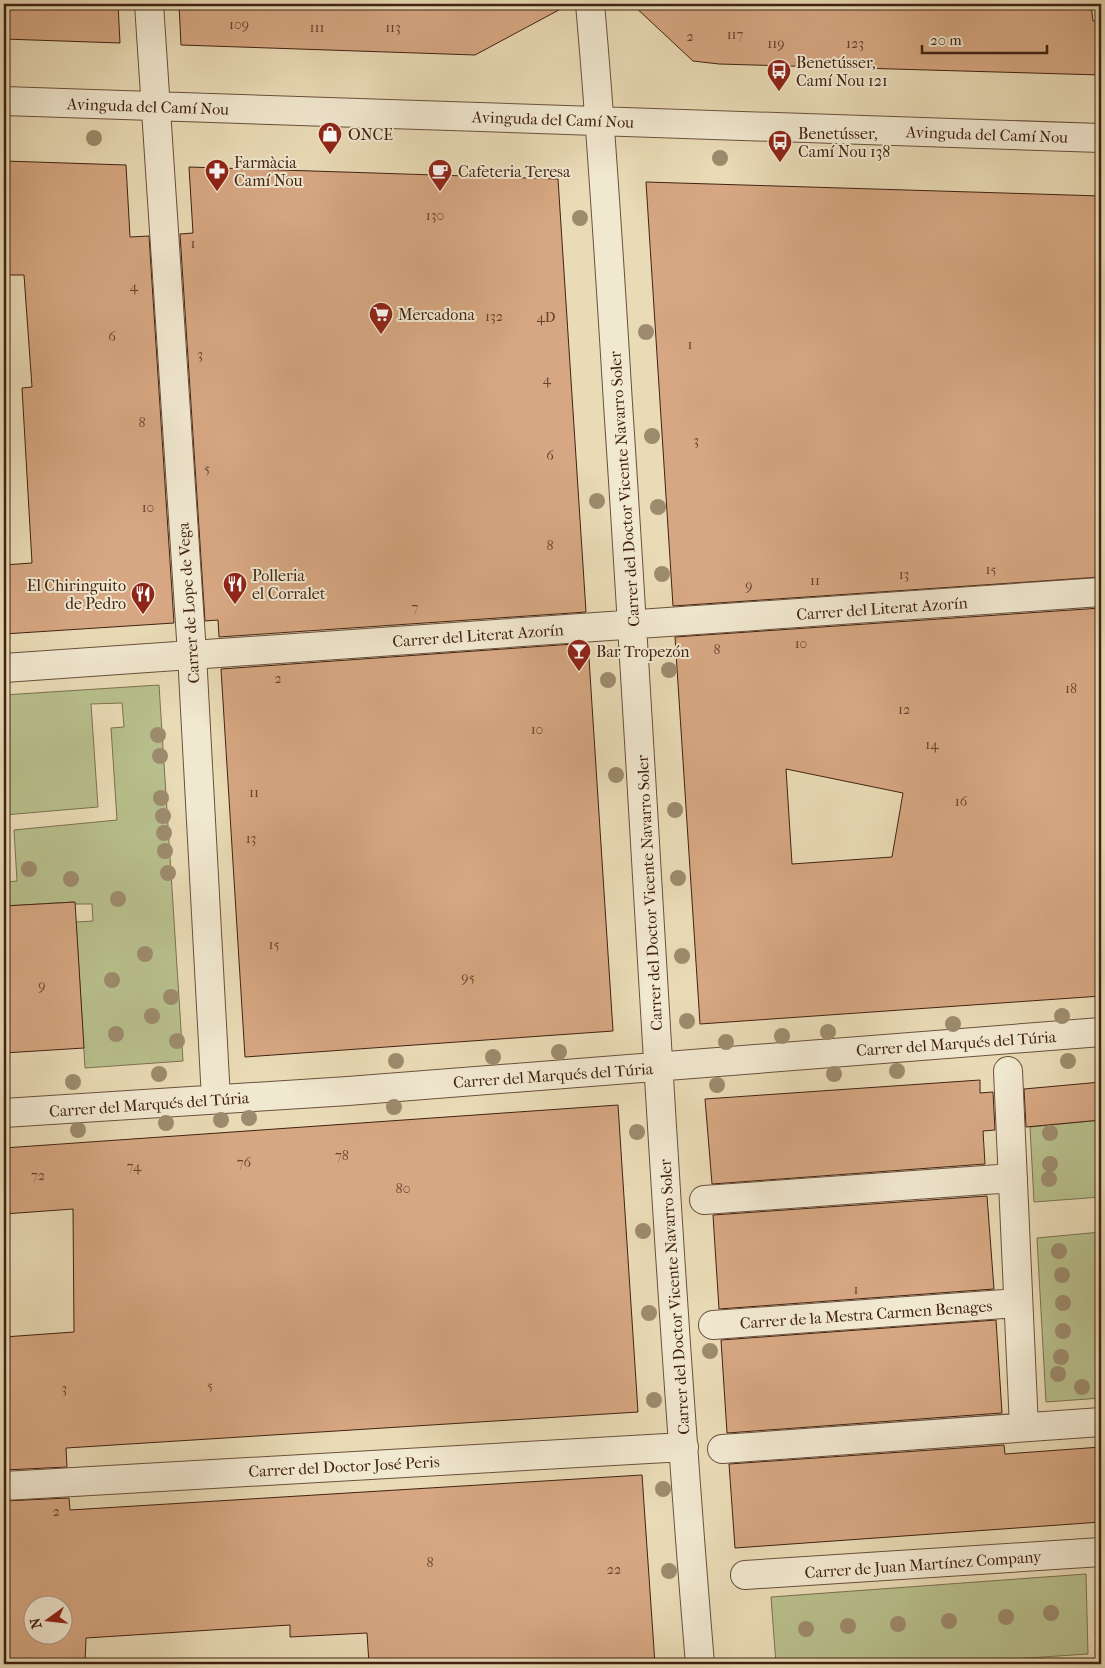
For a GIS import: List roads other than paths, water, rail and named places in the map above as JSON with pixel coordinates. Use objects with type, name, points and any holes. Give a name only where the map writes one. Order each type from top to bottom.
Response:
[{"type":"street","name":"Carrer de Lope de Vega","points":[[149,4],[192,654],[216,1099]]},
{"type":"street","name":"Carrer del Doctor Vicente Navarro Soler","points":[[590,4],[600,121],[633,625],[659,1067],[700,1664]]},
{"type":"street","name":"Avinguda del Camí Nou","points":[[4,101],[1101,138]]},
{"type":"street","name":"Carrer del Literat Azorín","points":[[4,668],[1101,592]]},
{"type":"street","name":"Carrer del Marqués del Túria","points":[[4,1112],[348,1091],[1101,1032]]},
{"type":"street","points":[[1008,1071],[1024,1427]]},
{"type":"street","points":[[704,1200],[1013,1178]]},
{"type":"street","name":"Carrer de la Mestra Carmen Benages","points":[[713,1325],[1018,1303]]},
{"type":"street","points":[[722,1449],[1101,1422]]},
{"type":"street","name":"Carrer del Doctor José Peris","points":[[4,1486],[684,1447]]},
{"type":"street","name":"Carrer de Juan Martínez Company","points":[[745,1575],[1101,1552]]},
{"type":"place","name":"Benetússer, Camí Nou 121","points":[[779,92]]},
{"type":"place","name":"ONCE","points":[[330,155]]},
{"type":"place","name":"Benetússer, Camí Nou 138","points":[[780,163]]},
{"type":"place","name":"Farmàcia Camí Nou","points":[[217,192]]},
{"type":"place","name":"Cafeteria Teresa","points":[[440,192]]},
{"type":"place","name":"Mercadona","points":[[381,335]]},
{"type":"place","name":"Polleria el Corralet","points":[[235,605]]},
{"type":"place","name":"El Chiringuito de Pedro","points":[[143,615]]},
{"type":"place","name":"Bar Tropezón","points":[[579,672]]}]
